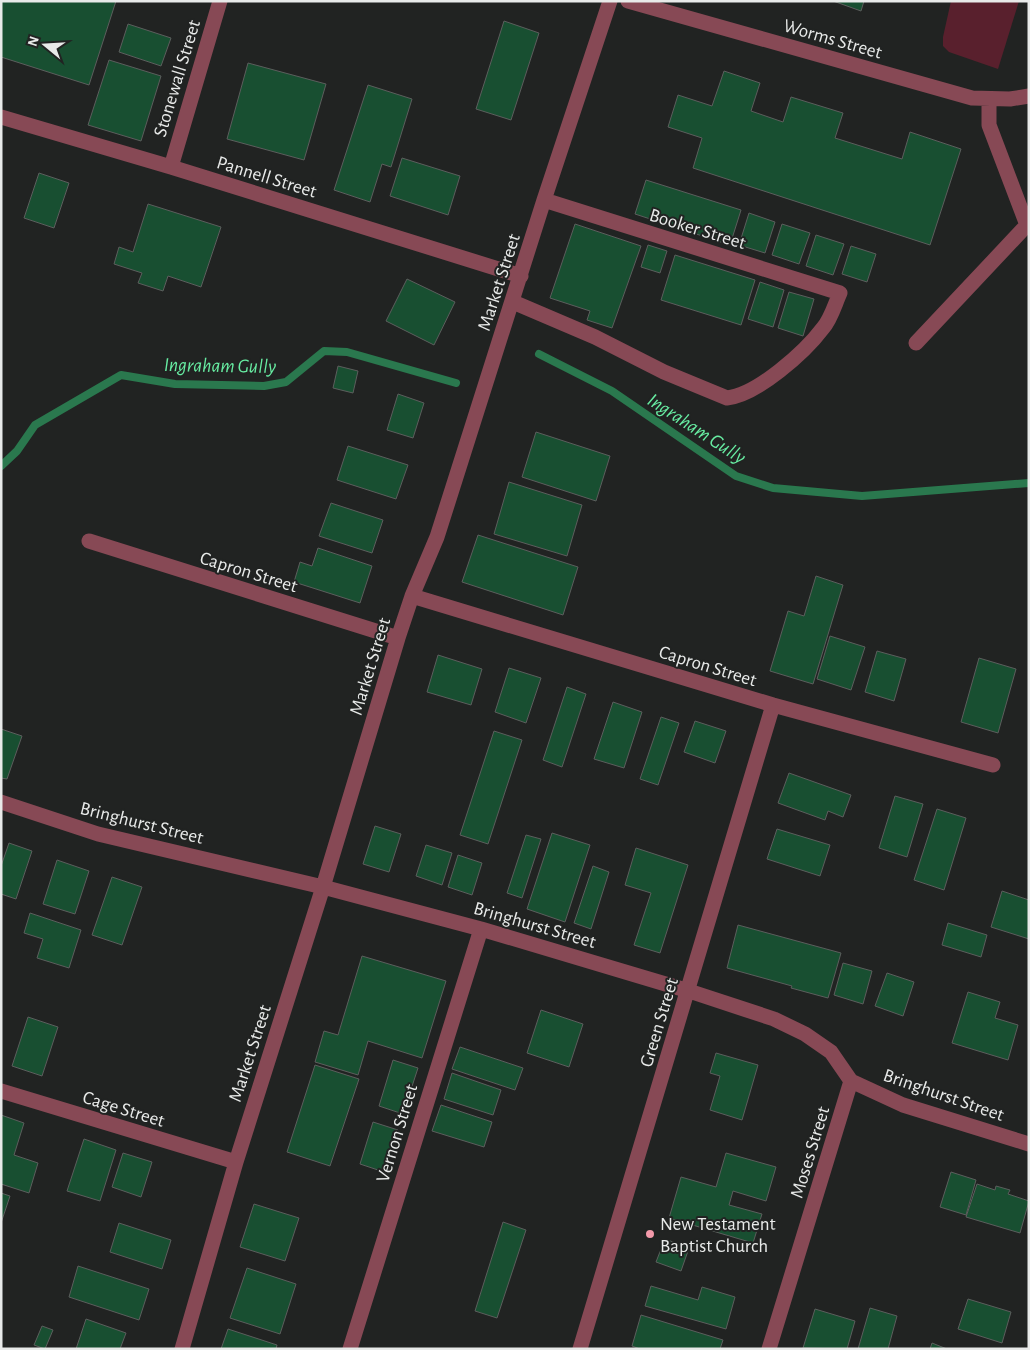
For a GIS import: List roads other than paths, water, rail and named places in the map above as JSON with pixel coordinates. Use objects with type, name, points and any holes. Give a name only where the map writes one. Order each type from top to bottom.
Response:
[{"type":"street","name":"Stonewall Street","points":[[171,167],[220,1]]},
{"type":"street","name":"Market Street","points":[[182,1349],[236,1162],[323,887],[398,638],[412,596],[437,537],[544,200],[610,1]]},
{"type":"street","name":"Worms Street","points":[[628,1],[972,98],[1010,99],[1029,96]]},
{"type":"street","points":[[916,343],[1027,225],[989,125],[989,99]]},
{"type":"street","name":"Pannell Street","points":[[1,117],[171,167],[521,276]]},
{"type":"street","name":"Booker Street","points":[[513,302],[595,337],[664,372],[727,398],[737,397],[754,388],[798,355],[825,327],[840,293],[544,200]]},
{"type":"street","name":"Capron Street","points":[[89,541],[398,638]]},
{"type":"street","name":"Capron Street","points":[[412,596],[773,705],[993,765]]},
{"type":"street","name":"Green Street","points":[[580,1349],[689,991],[773,705]]},
{"type":"street","name":"Bringhurst Street","points":[[1,802],[98,834],[323,887],[481,929],[689,991],[774,1019],[805,1034],[831,1052],[851,1081],[903,1105],[1029,1143]]},
{"type":"street","name":"Vernon Street","points":[[350,1349],[481,929]]},
{"type":"street","name":"Moses Street","points":[[769,1349],[851,1081]]},
{"type":"street","name":"Cage Street","points":[[1,1091],[236,1162]]},
{"type":"waterway","name":"Ingraham Gully","points":[[1,466],[17,451],[35,425],[121,375],[175,384],[264,386],[286,382],[324,351],[347,352],[456,383]]},
{"type":"waterway","name":"Ingraham Gully","points":[[539,354],[612,391],[736,476],[773,488],[862,496],[1029,483]]},
{"type":"place","name":"New Testament Baptist Church","points":[[650,1234]]}]
